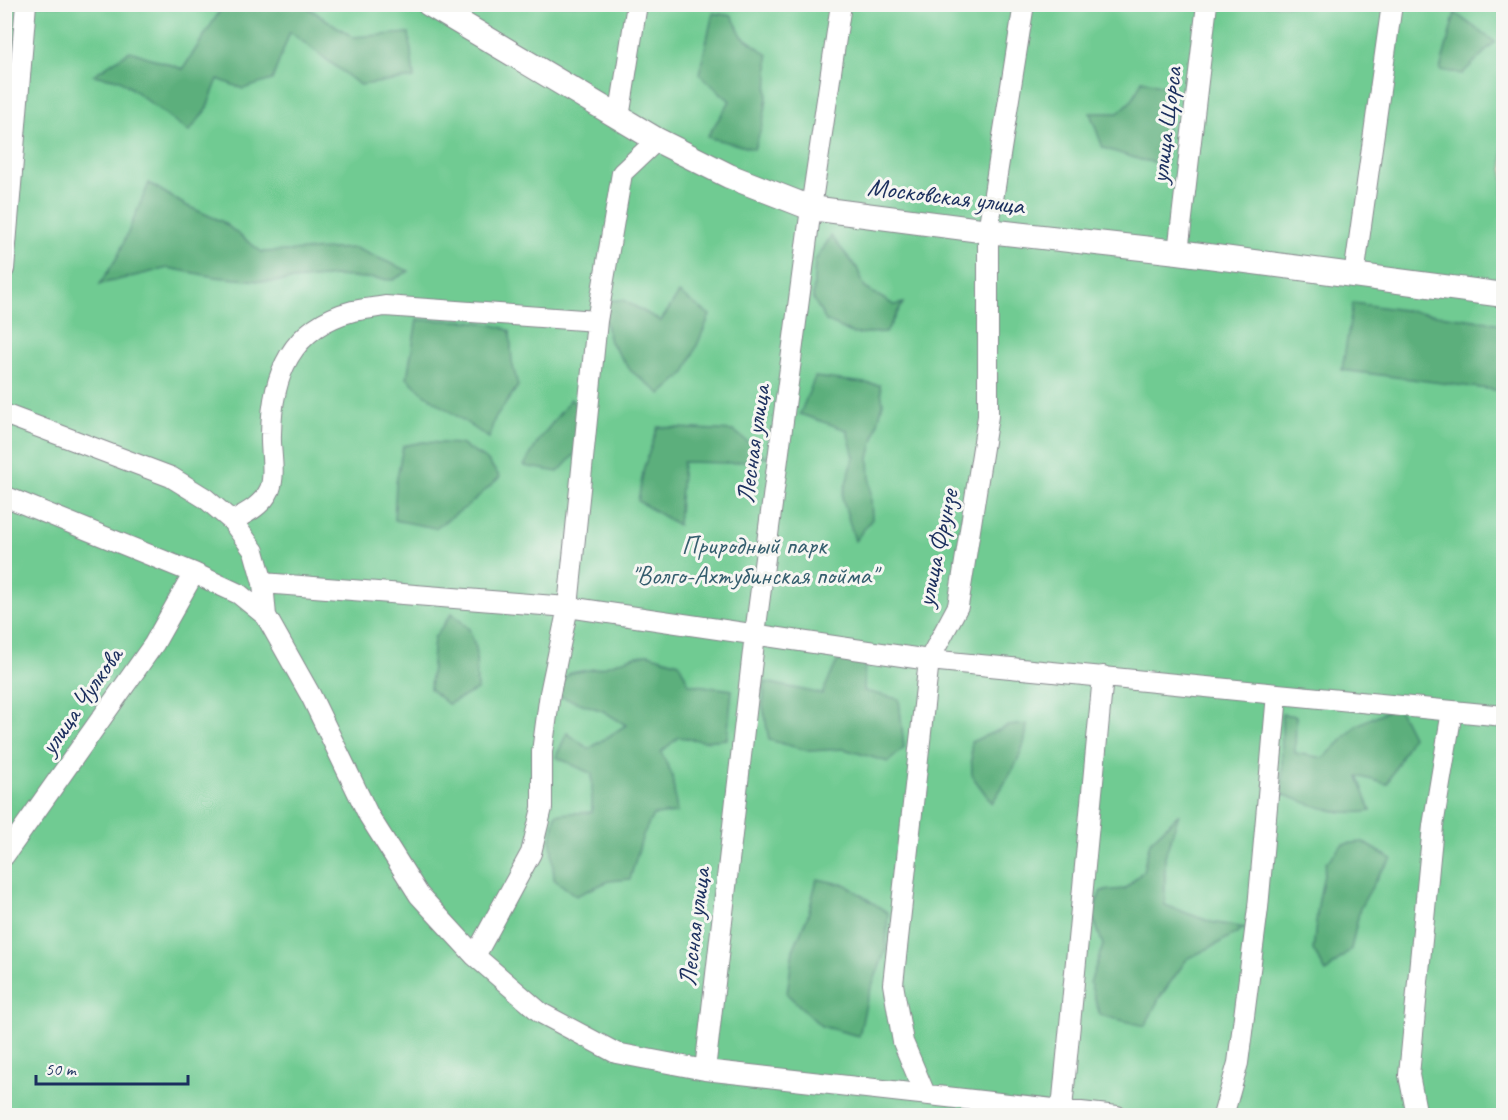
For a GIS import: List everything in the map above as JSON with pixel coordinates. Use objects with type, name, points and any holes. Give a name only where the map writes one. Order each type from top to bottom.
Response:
[{"type":"street","points":[[4,269],[26,4]]},
{"type":"street","points":[[619,118],[637,4]]},
{"type":"street","name":"Лесная улица","points":[[705,1070],[755,634],[841,4]]},
{"type":"street","name":"улица Фрунзе","points":[[925,1094],[903,1042],[892,984],[929,660],[958,606],[988,416],[988,231],[1024,4]]},
{"type":"street","name":"улица Щорса","points":[[1178,252],[1207,4]]},
{"type":"street","points":[[1354,276],[1392,4]]},
{"type":"street","name":"Московская улица","points":[[433,6],[657,140],[729,176],[812,208],[988,231],[1178,252],[1503,295]]},
{"type":"street","points":[[475,956],[531,853],[542,808],[542,752],[550,693],[568,608],[597,321],[622,173],[657,140]]},
{"type":"street","points":[[232,521],[259,505],[270,488],[274,396],[285,362],[299,340],[321,324],[352,311],[385,306],[597,321]]},
{"type":"street","points":[[4,414],[171,477],[205,498],[232,521],[254,551],[263,583],[266,616]]},
{"type":"street","points":[[4,496],[194,573],[239,594],[266,616],[311,696],[369,816],[419,895],[475,956],[541,1013],[616,1053],[705,1070],[1117,1116]]},
{"type":"street","name":"улица Чулкова","points":[[4,856],[154,644],[194,573]]},
{"type":"street","points":[[263,583],[568,608],[929,660],[1503,716]]},
{"type":"street","points":[[1062,1109],[1104,676]]},
{"type":"street","points":[[1223,1116],[1238,1064],[1258,908],[1277,694]]},
{"type":"street","points":[[1417,1116],[1409,1075],[1433,825],[1452,711]]},
{"type":"green space","points":[[302,4],[353,37],[409,33],[414,78],[360,85],[290,32],[272,80],[243,89],[218,79],[206,110],[189,132],[120,80],[93,75],[130,51],[183,69],[218,14],[222,6],[220,5]]},
{"type":"green space","name":"Природный парк \"Волго-Ахтубинская пойма\"","points":[[5,5],[1503,5],[1503,1115],[5,1116]]},
{"type":"green space","points":[[713,13],[732,16],[742,36],[768,55],[766,103],[754,149],[707,137],[730,101],[699,74]]},
{"type":"green space","points":[[1455,13],[1495,42],[1462,74],[1440,70]]},
{"type":"green space","points":[[1142,80],[1167,87],[1166,164],[1141,160],[1103,148],[1090,113],[1118,113],[1133,99]]},
{"type":"green space","points":[[149,183],[185,205],[221,221],[262,252],[355,248],[409,271],[393,280],[336,276],[270,282],[215,277],[168,268],[100,284],[118,256]]},
{"type":"green space","points":[[831,236],[857,268],[865,288],[894,305],[903,303],[886,332],[854,334],[826,321],[813,298],[815,261]]},
{"type":"green space","points":[[679,293],[710,315],[685,373],[661,394],[631,371],[610,342],[601,301],[623,300],[661,321]]},
{"type":"green space","points":[[1353,303],[1503,324],[1503,391],[1342,370]]},
{"type":"green space","points":[[417,320],[477,322],[510,331],[512,362],[518,386],[494,420],[489,438],[423,393],[407,378]]},
{"type":"green space","points":[[815,377],[880,385],[883,403],[869,458],[872,519],[855,541],[842,497],[854,457],[847,430],[800,414]]},
{"type":"green space","points":[[571,399],[581,412],[576,453],[558,472],[524,466],[539,440]]},
{"type":"green space","points":[[658,427],[734,431],[767,457],[733,463],[683,462],[678,525],[638,501],[644,467]]},
{"type":"green space","points":[[423,442],[460,444],[487,460],[500,477],[469,505],[435,528],[394,520],[396,483],[403,446]]},
{"type":"green space","points":[[452,613],[469,629],[476,648],[477,690],[448,704],[430,689],[434,638]]},
{"type":"green space","points":[[865,650],[864,691],[899,699],[904,748],[888,762],[844,749],[809,751],[769,740],[763,706],[765,682],[822,694],[837,662]]},
{"type":"green space","points":[[648,654],[679,663],[689,684],[732,690],[727,739],[704,741],[679,737],[661,752],[672,775],[677,813],[653,815],[643,835],[630,879],[609,881],[576,896],[554,879],[551,840],[556,814],[592,812],[592,774],[556,757],[567,733],[589,749],[626,725],[603,711],[550,693],[570,673],[600,668]]},
{"type":"green space","points":[[1397,706],[1412,736],[1387,784],[1358,776],[1371,811],[1337,811],[1282,794],[1282,714],[1296,716],[1295,753],[1324,758],[1357,725]]},
{"type":"green space","points":[[1027,724],[1020,756],[992,803],[972,776],[971,742],[1008,726]]},
{"type":"green space","points":[[1179,814],[1165,856],[1165,905],[1211,922],[1245,928],[1187,959],[1160,997],[1145,1026],[1100,1015],[1090,983],[1103,945],[1092,914],[1101,891],[1125,889],[1143,871],[1150,842]]},
{"type":"green space","points":[[1363,842],[1392,859],[1380,873],[1360,908],[1351,949],[1326,972],[1313,950],[1326,863],[1343,844]]},
{"type":"green space","points":[[817,879],[846,885],[888,913],[886,949],[867,999],[859,1036],[821,1026],[787,994],[793,950],[808,915]]}]
